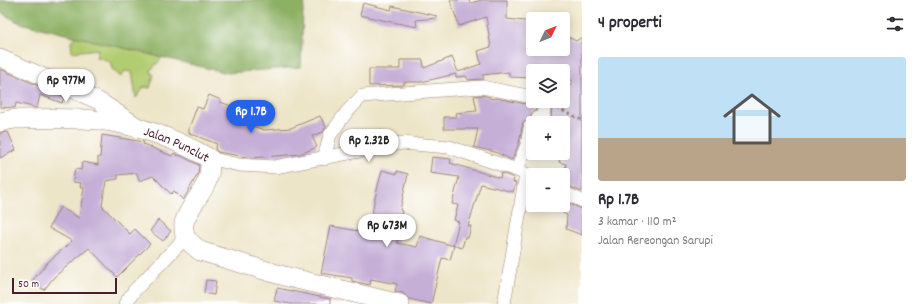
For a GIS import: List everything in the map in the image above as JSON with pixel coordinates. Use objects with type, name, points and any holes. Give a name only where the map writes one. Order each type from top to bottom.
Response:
[{"type":"main road","name":"Jalan Punclut","points":[[0,122],[29,119],[105,121],[142,129],[183,144],[209,158],[211,169],[207,181],[184,224],[185,238]]},
{"type":"main road","points":[[185,238],[200,251],[284,276],[400,304]]},
{"type":"street","points":[[0,58],[98,101],[142,129]]},
{"type":"street","points":[[324,159],[330,135],[346,113],[362,96],[482,87],[526,97]]},
{"type":"street","points":[[209,158],[239,165],[275,167],[324,159],[401,143],[449,147],[525,174]]},
{"type":"street","points":[[504,304],[526,160]]},
{"type":"street","points":[[570,195],[582,201]]},
{"type":"street","points":[[125,304],[134,292],[185,238]]},
{"type":"path","points":[[557,108],[582,120]]},
{"type":"green space","points":[[0,0],[305,0],[303,11],[301,67],[227,73],[20,23],[0,12]]},
{"type":"green space","points":[[78,32],[163,57],[150,71],[154,75],[150,88],[144,87],[136,98],[132,72],[125,71],[121,77],[112,69],[110,61],[96,57],[98,49],[72,52],[71,42]]},
{"type":"building","points":[[450,0],[469,0],[470,3],[482,0],[507,0],[507,19],[526,21],[526,56],[570,56],[570,38],[576,41],[582,37],[582,192],[570,187],[570,168],[565,168],[566,164],[559,162],[559,160],[570,160],[570,116],[551,116],[552,108],[570,108],[570,84],[572,84],[572,80],[570,80],[570,64],[526,64],[526,78],[509,77],[509,72],[482,75],[484,79],[468,80],[466,76],[456,77],[456,74],[421,82],[404,82],[404,85],[369,86],[369,69],[400,69],[400,60],[423,60],[424,68],[452,57],[458,72],[481,64],[478,51],[491,47],[486,17],[459,26]]},
{"type":"building","points":[[363,3],[391,10],[392,6],[437,16],[436,18],[416,20],[417,27],[360,15]]},
{"type":"building","points":[[0,69],[64,97],[62,103],[40,95],[37,108],[16,103],[15,108],[0,107]]},
{"type":"building","points":[[209,95],[221,100],[220,102],[234,107],[230,118],[264,130],[291,128],[320,116],[326,127],[323,132],[312,136],[317,147],[300,154],[252,158],[218,152],[215,149],[217,144],[189,133],[189,128],[197,107],[203,109]]},
{"type":"building","points":[[482,95],[490,97],[491,99],[496,98],[526,104],[526,108],[536,108],[531,116],[526,116],[526,121],[523,123],[519,143],[512,160],[495,152],[474,147],[478,129],[444,129],[444,117],[457,117],[456,113],[477,111],[474,96]]},
{"type":"building","points":[[8,132],[16,150],[0,158],[0,133]]},
{"type":"building","points":[[102,135],[144,142],[143,144],[172,156],[174,153],[178,156],[179,155],[199,165],[198,174],[183,200],[174,191],[171,194],[153,176],[139,181],[137,173],[118,175],[118,179],[106,181],[102,206],[130,234],[135,229],[150,244],[117,277],[89,248],[54,277],[44,290],[32,281],[48,262],[72,241],[49,228],[60,207],[79,218],[84,188],[80,187],[81,183],[73,182],[75,169],[81,170],[82,162],[98,165]]},
{"type":"building","points":[[432,157],[451,159],[450,163],[500,178],[501,173],[514,178],[513,182],[516,183],[513,192],[481,184],[468,226],[471,226],[468,238],[465,237],[462,248],[453,245],[459,222],[454,220],[458,205],[452,204],[459,177],[430,173]]},
{"type":"building","points":[[382,170],[397,174],[397,171],[408,174],[400,210],[402,211],[397,243],[417,247],[420,236],[454,246],[450,260],[442,258],[431,304],[409,299],[403,293],[395,291],[397,284],[371,279],[370,285],[352,281],[352,278],[321,273],[331,226],[369,233],[374,202]]},
{"type":"building","points":[[570,204],[582,209],[582,235],[566,229],[567,215],[563,213],[570,212]]},
{"type":"building","points":[[158,220],[171,231],[163,241],[150,231]]},
{"type":"building","points":[[206,280],[216,281],[214,295],[204,293]]},
{"type":"building","points":[[277,288],[330,299],[330,304],[291,304],[274,301]]}]
